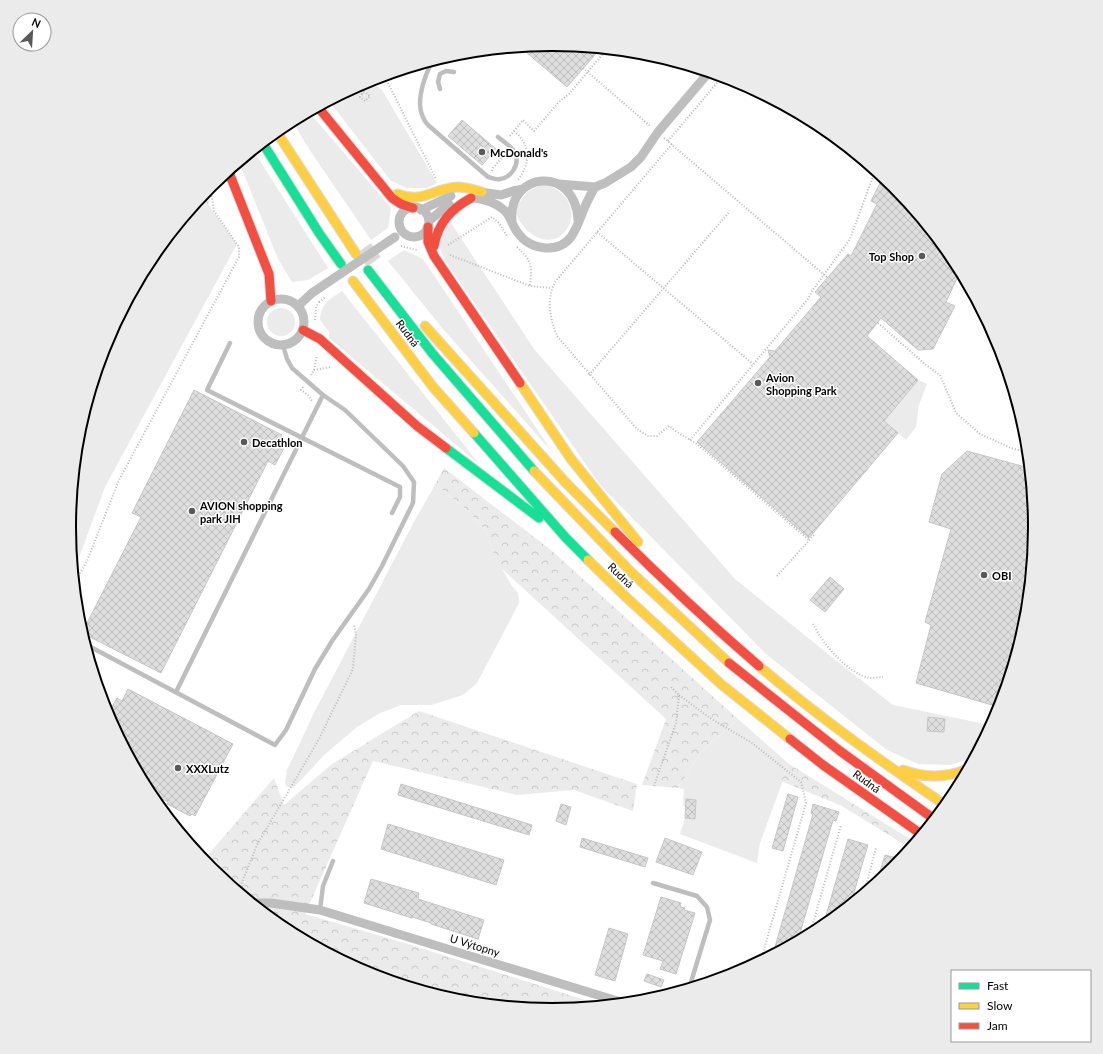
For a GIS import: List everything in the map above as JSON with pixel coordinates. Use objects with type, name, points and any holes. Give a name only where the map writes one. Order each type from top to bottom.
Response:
[{"type":"highway","points":[[321,111],[397,202],[417,209]]},
{"type":"highway","points":[[279,136],[356,254]]},
{"type":"highway","points":[[265,147],[319,233],[341,264]]},
{"type":"highway","points":[[295,162],[359,242]]},
{"type":"highway","points":[[230,176],[269,274],[271,301]]},
{"type":"highway","points":[[375,177],[398,195],[405,197],[427,197],[457,187],[470,188],[482,192]]},
{"type":"highway","points":[[434,256],[437,232],[441,223],[448,213],[457,205],[471,198]]},
{"type":"highway","points":[[429,224],[428,242],[434,256],[571,459],[656,564],[726,638]]},
{"type":"highway","name":"Rudná","points":[[368,270],[432,353],[530,468],[631,572],[728,662],[840,751],[930,816]]},
{"type":"highway","name":"Rudná","points":[[353,281],[433,387],[566,538],[627,598],[722,685],[823,765],[917,831]]},
{"type":"highway","points":[[393,287],[417,319],[567,484],[648,565],[726,638],[776,681],[876,758],[940,801]]},
{"type":"highway","points":[[304,330],[320,339],[417,426],[566,538]]},
{"type":"highway","points":[[876,758],[909,773],[927,777],[945,777],[959,772]]},
{"type":"street","points":[[559,184],[595,187],[617,176],[635,163],[641,157],[658,132],[705,76]]},
{"type":"street","points":[[512,222],[511,209],[514,202],[523,190],[529,185],[544,180],[559,184],[571,195],[576,207],[578,223]]},
{"type":"street","points":[[523,190],[513,191],[501,195],[491,195],[482,192],[470,191],[459,193],[417,209],[405,211],[402,215],[400,224],[403,232],[410,236],[419,236],[424,234],[429,224],[443,208],[452,202],[461,199],[481,199],[499,206],[505,211],[517,232],[529,244],[546,248],[555,247],[563,244],[575,231],[584,207],[595,187]]},
{"type":"street","points":[[417,209],[427,216],[429,224]]},
{"type":"street","points":[[298,306],[312,293],[403,232]]},
{"type":"street","points":[[283,298],[292,301],[298,306],[304,317],[304,330],[295,341],[283,346],[273,344],[266,340],[258,328],[259,314],[264,306],[271,301],[283,298]]},
{"type":"street","name":"U Výtopny","points":[[260,903],[320,910],[612,999]]},
{"type":"lane","points":[[430,67],[421,96],[421,111],[423,118],[440,136],[488,177],[501,179],[506,178],[515,169],[517,161],[516,155],[498,137]]},
{"type":"lane","points":[[440,89],[438,82],[440,74],[446,71],[454,72]]},
{"type":"lane","points":[[230,343],[207,390],[400,487],[400,497],[392,513]]},
{"type":"lane","points":[[91,647],[275,744],[286,730],[316,669],[332,641],[369,589],[413,503],[414,482],[403,466],[345,410],[323,395],[292,368],[287,359],[283,346]]},
{"type":"lane","points":[[176,692],[323,395]]},
{"type":"lane","points":[[320,910],[323,886],[333,861]]},
{"type":"lane","points":[[652,883],[697,896],[707,907],[710,920],[691,982]]},
{"type":"path","points":[[491,178],[493,168],[505,154],[505,148],[502,145],[523,120],[534,130],[558,103],[569,94],[603,54]]},
{"type":"path","points":[[583,68],[828,278]]},
{"type":"path","points":[[387,80],[440,185]]},
{"type":"path","points":[[668,141],[718,81]]},
{"type":"path","points":[[360,91],[362,94],[360,96],[365,101],[370,96],[364,91],[362,94]]},
{"type":"path","points":[[512,183],[518,180],[525,170],[528,158],[526,144],[522,137],[514,131]]},
{"type":"path","points":[[672,144],[555,282],[552,288],[550,310],[552,323],[557,336],[637,429],[648,436],[657,436],[669,426],[676,432],[697,444],[809,540]]},
{"type":"path","points":[[690,440],[808,299],[850,240],[873,176]]},
{"type":"path","points":[[79,576],[87,561],[119,480],[239,257],[239,247],[214,211],[211,194]]},
{"type":"path","points":[[589,375],[730,211]]},
{"type":"path","points":[[452,242],[492,217],[508,237]]},
{"type":"path","points":[[597,232],[753,364]]},
{"type":"path","points":[[401,246],[421,251]]},
{"type":"path","points":[[516,246],[528,258],[532,271],[530,286]]},
{"type":"path","points":[[434,256],[440,251],[530,286],[552,288]]},
{"type":"path","points":[[878,323],[926,366],[940,375],[956,413],[980,434],[1011,448],[1021,450]]},
{"type":"path","points":[[311,405],[312,400],[308,394],[301,390],[314,370],[317,355]]},
{"type":"path","points":[[314,370],[334,366]]},
{"type":"path","points":[[777,576],[814,535]]},
{"type":"path","points":[[240,887],[257,845],[320,739],[353,669],[356,634],[351,614]]},
{"type":"path","points":[[814,624],[818,634],[835,654],[851,668],[870,678],[883,677]]},
{"type":"path","points":[[671,687],[710,718],[752,743],[800,782],[806,803],[763,954]]},
{"type":"path","points":[[654,786],[676,723],[680,695]]},
{"type":"path","points":[[813,925],[841,825]]},
{"type":"path","points":[[866,884],[876,848]]},
{"type":"green space","points":[[375,85],[382,90],[437,183],[427,188],[407,188],[391,181],[332,105]]},
{"type":"green space","points":[[312,116],[391,208],[388,228],[371,240],[295,126]]},
{"type":"green space","points":[[256,154],[328,268],[308,280],[292,282],[278,259],[241,167]]},
{"type":"green space","points":[[544,185],[562,193],[571,209],[570,223],[566,231],[554,239],[547,240],[533,235],[527,230],[518,218],[516,212],[519,203],[526,194],[534,188]]},
{"type":"green space","points":[[212,193],[208,205],[205,201]]},
{"type":"green space","points":[[205,201],[237,244],[105,487],[77,562],[76,527],[80,465],[85,434],[101,374],[112,345],[139,289],[174,237]]},
{"type":"green space","points":[[449,220],[534,349],[735,579],[893,705],[984,724],[967,759],[951,765],[918,764],[887,750],[766,654],[600,485],[444,259],[439,246]]},
{"type":"green space","points":[[404,250],[423,259],[553,453],[443,329],[388,261]]},
{"type":"green space","points":[[342,291],[480,465],[329,338],[329,332],[320,320],[322,310],[326,302]]},
{"type":"green space","points":[[281,308],[291,312],[295,322],[291,332],[281,336],[271,332],[267,322],[271,312]]},
{"type":"green space","points":[[918,380],[927,384],[919,405],[916,427],[906,440],[884,421]]},
{"type":"green space","points":[[444,468],[551,550],[738,719],[701,752],[678,788],[642,785],[666,719],[501,568],[495,557],[486,531],[468,511],[444,491],[437,488],[431,492]]},
{"type":"green space","points":[[437,488],[444,491],[468,511],[486,531],[495,557],[512,586],[518,593],[519,603],[477,683],[463,695],[431,705],[401,705],[380,713],[357,727],[324,755],[295,786],[291,788],[286,786],[285,782],[287,770],[315,711],[415,520],[431,492]]},
{"type":"green space","points":[[419,711],[637,784],[633,811],[574,790],[517,795],[373,761],[305,914],[405,943],[590,1001],[552,1003],[489,999],[428,987],[369,967],[313,939],[287,923],[238,885],[207,855],[274,778],[284,805],[332,764]]},
{"type":"green space","points":[[738,719],[789,764],[760,843],[757,863],[680,834],[685,818],[685,807],[683,806],[684,789],[678,788],[701,752]]},
{"type":"green space","points":[[789,764],[910,839],[905,845],[842,806],[781,781]]},
{"type":"building","points":[[552,51],[596,53],[567,87],[526,52]]},
{"type":"building","points":[[462,120],[496,149],[482,165],[448,136]]},
{"type":"building","points":[[880,183],[909,213],[929,237],[957,278],[946,302],[955,306],[933,349],[918,350],[881,318],[867,336],[918,380],[884,421],[898,433],[809,538],[697,442],[770,357],[768,350],[775,351],[821,297],[815,292],[848,254],[851,256],[877,204],[871,201]]},
{"type":"building","points":[[194,390],[282,435],[277,444],[284,448],[275,465],[268,461],[161,673],[89,636],[86,625],[141,517],[132,513]]},
{"type":"building","name":"OBI","points":[[967,451],[1023,466],[1028,527],[1023,589],[1011,650],[992,705],[916,683],[931,625],[925,622],[951,529],[929,522],[942,474]]},
{"type":"building","points":[[830,577],[844,589],[825,612],[810,600]]},
{"type":"building","name":"XXXLutz","points":[[128,689],[233,744],[195,816],[192,814],[190,816],[167,804],[168,802],[161,798],[139,765],[115,715],[116,713],[113,712],[111,708],[117,698],[122,701]]},
{"type":"building","points":[[928,717],[945,719],[944,732],[927,731]]},
{"type":"building","points":[[401,784],[532,825],[529,835],[398,795]]},
{"type":"building","points":[[788,794],[798,797],[783,851],[772,848]]},
{"type":"building","points":[[686,799],[696,800],[695,819],[685,818]]},
{"type":"building","points":[[561,804],[571,807],[566,825],[556,821]]},
{"type":"building","points":[[813,804],[839,812],[836,821],[833,820],[800,932],[775,947],[813,814],[811,813]]},
{"type":"building","points":[[388,824],[504,860],[496,885],[381,849]]},
{"type":"building","points":[[582,838],[648,858],[645,867],[580,847]]},
{"type":"building","points":[[665,838],[702,852],[693,875],[656,862]]},
{"type":"building","points":[[848,839],[868,845],[853,895],[826,916]]},
{"type":"building","points":[[885,855],[894,857],[888,864],[880,871]]},
{"type":"building","points":[[371,879],[419,893],[418,899],[484,920],[478,939],[364,903]]},
{"type":"building","points":[[661,897],[681,903],[680,907],[685,908],[684,910],[695,913],[676,974],[660,969],[663,961],[643,955]]},
{"type":"building","points":[[609,928],[628,934],[615,981],[595,975]]},
{"type":"building","points":[[647,974],[664,980],[661,987],[644,981]]},
{"type":"tunnel","points":[[364,248],[376,265]]},
{"type":"traffic: fast","points":[[265,147],[319,233],[341,264]]},
{"type":"traffic: fast","points":[[368,270],[432,353],[534,471]]},
{"type":"traffic: fast","points":[[474,433],[566,538],[588,560]]},
{"type":"traffic: fast","points":[[446,448],[539,518]]},
{"type":"traffic: slow","points":[[280,136],[356,254]]},
{"type":"traffic: slow","points":[[397,194],[406,197],[414,197],[458,187],[482,192]]},
{"type":"traffic: slow","points":[[353,281],[433,387],[474,433]]},
{"type":"traffic: slow","points":[[425,326],[567,484],[615,532]]},
{"type":"traffic: slow","points":[[520,383],[571,459],[638,542]]},
{"type":"traffic: slow","points":[[534,471],[631,572],[729,663]]},
{"type":"traffic: slow","points":[[588,560],[722,685],[790,739]]},
{"type":"traffic: slow","points":[[759,666],[827,721],[940,801]]},
{"type":"traffic: slow","points":[[903,770],[927,776],[942,776],[959,773]]},
{"type":"traffic: jam","points":[[321,111],[392,198],[401,204],[413,208]]},
{"type":"traffic: jam","points":[[230,176],[269,274],[271,301]]},
{"type":"traffic: jam","points":[[434,246],[439,230],[446,218],[457,207],[471,198]]},
{"type":"traffic: jam","points":[[428,227],[428,242],[434,256],[520,383]]},
{"type":"traffic: jam","points":[[303,330],[320,339],[417,426],[446,448]]},
{"type":"traffic: jam","points":[[615,532],[686,600],[759,666]]},
{"type":"traffic: jam","points":[[729,663],[840,751],[930,816]]},
{"type":"traffic: jam","points":[[790,739],[823,765],[917,831]]},
{"type":"place","name":"McDonald's","points":[[482,152]]},
{"type":"place","name":"Top Shop","points":[[922,256]]},
{"type":"place","name":"Avion Shopping Park","points":[[758,383]]},
{"type":"place","name":"Decathlon","points":[[244,442]]},
{"type":"place","name":"AVION shopping park JIH","points":[[192,511]]},
{"type":"place","name":"OBI","points":[[984,575]]},
{"type":"place","name":"XXXLutz","points":[[178,768]]}]
